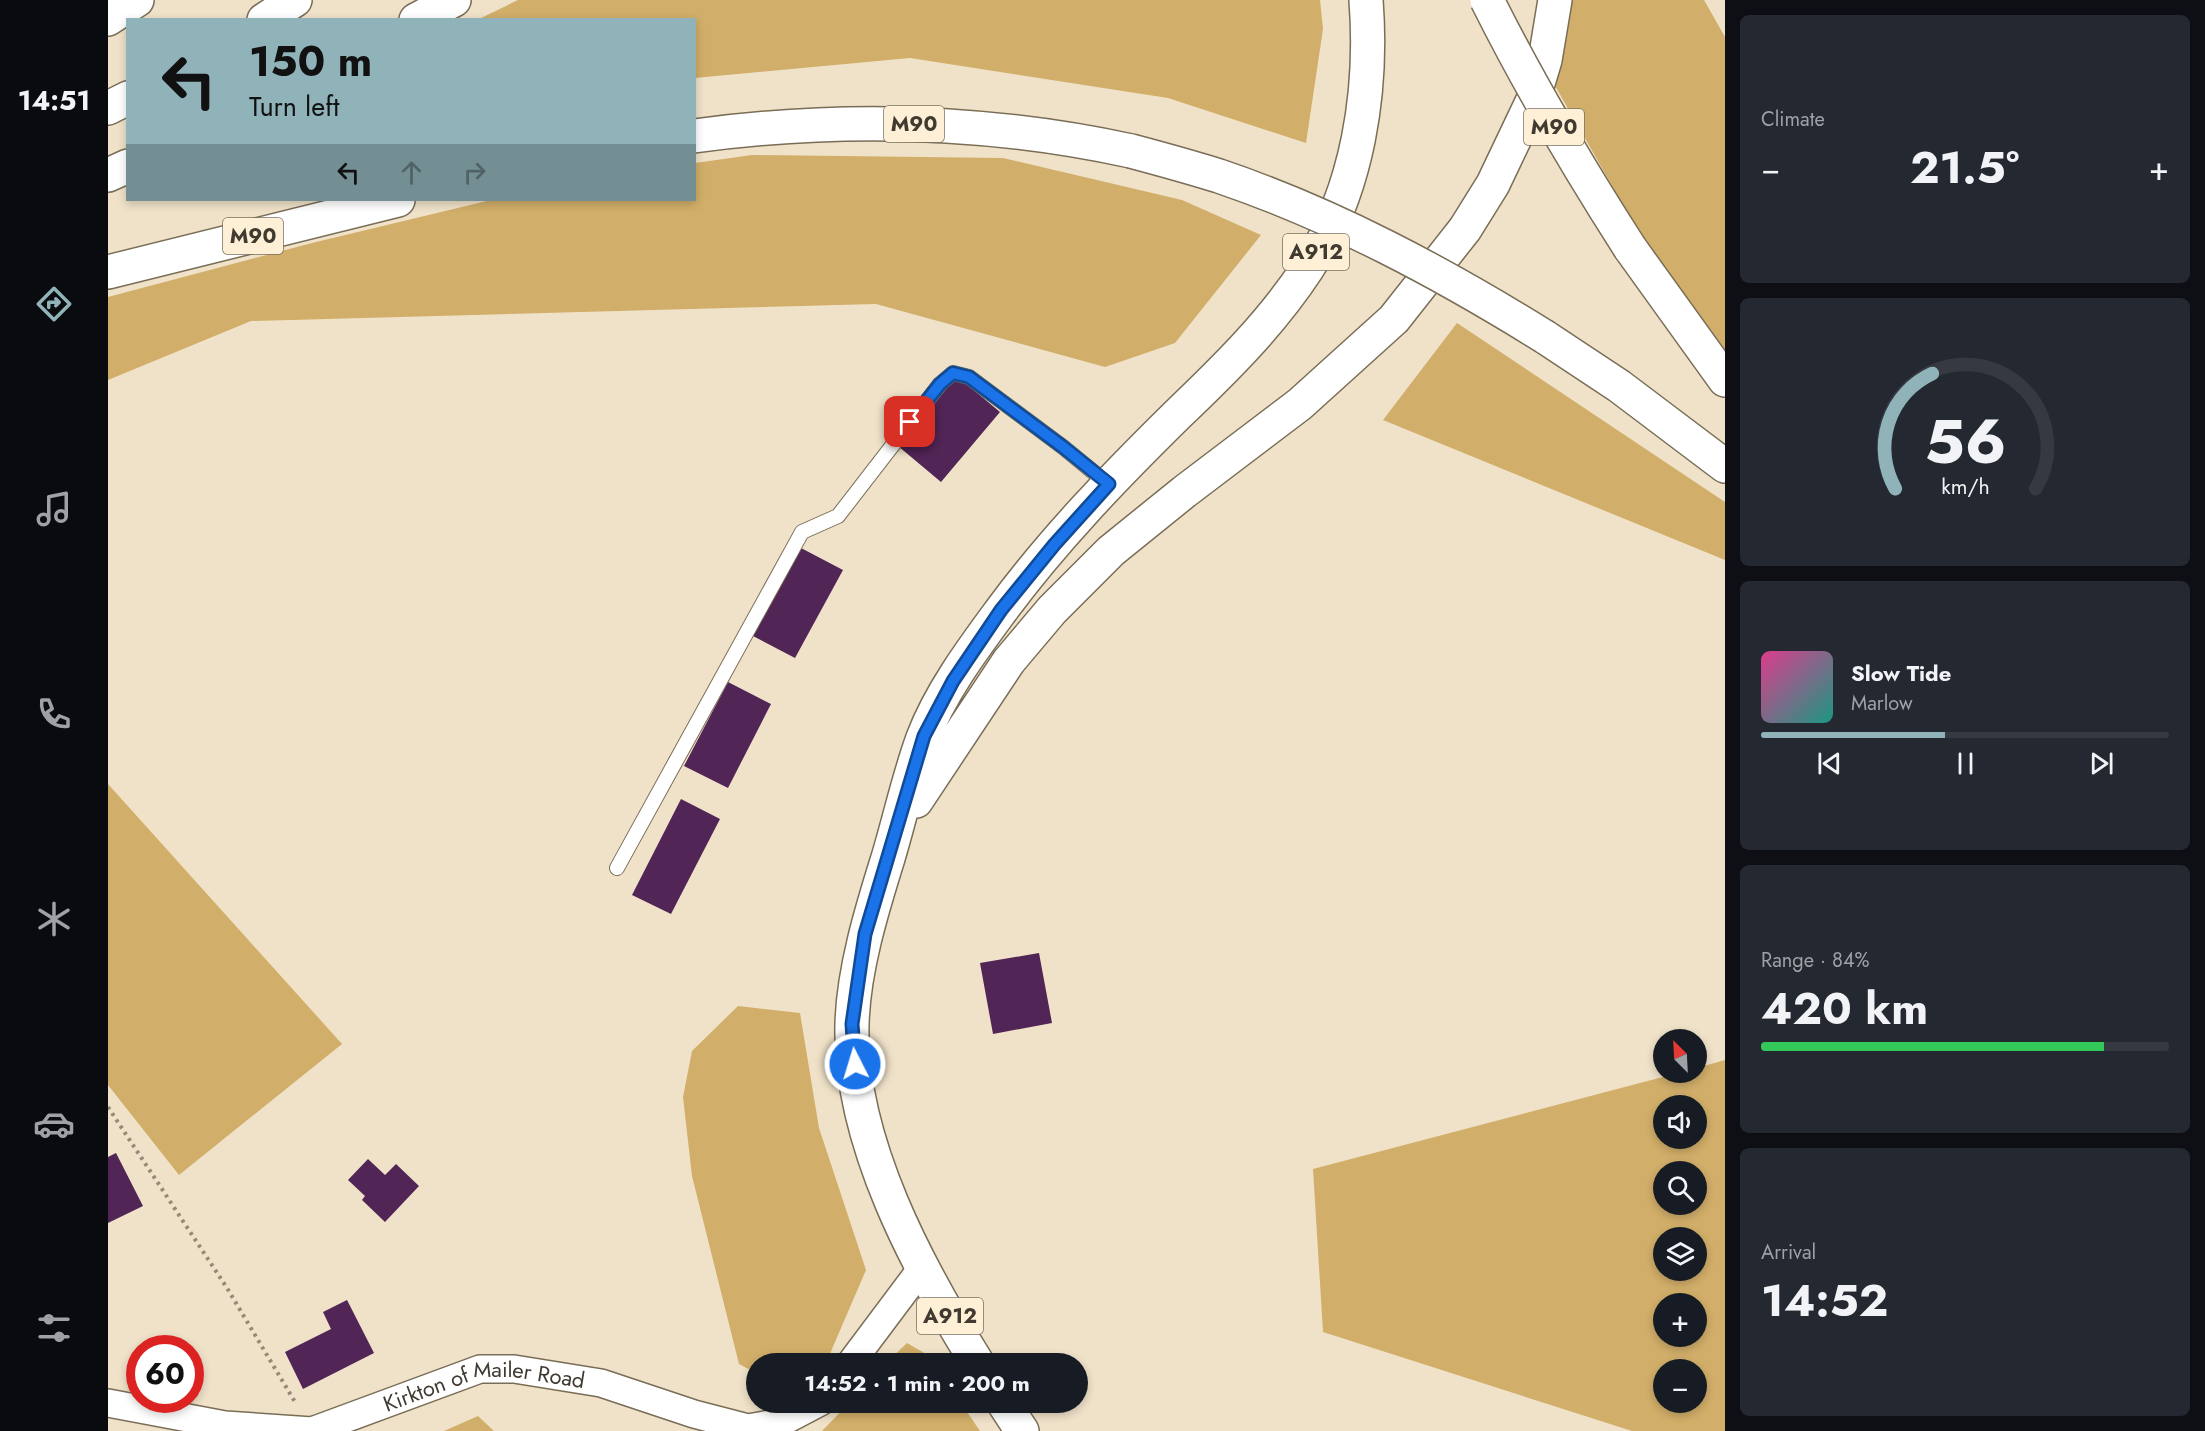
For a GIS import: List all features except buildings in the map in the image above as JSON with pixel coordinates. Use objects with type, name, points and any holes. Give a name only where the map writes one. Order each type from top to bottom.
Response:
[{"type":"main road","points":[[108,19],[137,0]]},
{"type":"main road","points":[[267,18],[295,0]]},
{"type":"main road","points":[[420,18],[454,0]]},
{"type":"main road","name":"A912","points":[[972,1353],[922,1268],[896,1214],[859,1104],[852,1024],[865,934],[924,736],[953,681],[1009,601],[1054,545],[1109,484],[1208,387],[1262,328],[1303,275],[1326,236],[1349,176],[1363,112],[1369,52],[1366,0]]},
{"type":"main road","name":"M90","points":[[1487,0],[1526,78],[1570,154],[1630,248],[1725,380]]},
{"type":"main road","name":"A912","points":[[895,833],[1009,661],[1061,602],[1111,551],[1300,404],[1394,319],[1465,229],[1493,184],[1533,100],[1545,60],[1555,0]]},
{"type":"main road","points":[[108,108],[126,99]]},
{"type":"main road","name":"M90","points":[[696,136],[790,126],[885,122],[982,128],[1065,137],[1131,151],[1219,177],[1364,236],[1474,293],[1619,386],[1725,466]]},
{"type":"main road","points":[[108,175],[126,167]]},
{"type":"main road","name":"M90","points":[[108,272],[394,201]]},
{"type":"main road","points":[[1010,1413],[1022,1431]]},
{"type":"street","points":[[858,1353],[922,1268]]},
{"type":"street","name":"Kirkton of Mailer Road","points":[[108,1403],[225,1425],[312,1431],[480,1370],[514,1369],[601,1383],[693,1414],[748,1428],[782,1422],[799,1413]]},
{"type":"lane","points":[[617,868],[802,532],[838,516],[940,384],[953,373],[969,377],[1109,484]]},
{"type":"path","points":[[108,1107],[226,1288],[312,1431]]},
{"type":"shaded area","points":[[518,0],[1320,0],[1323,29],[1306,143],[1168,98],[910,58],[696,78],[696,18],[481,18]]},
{"type":"shaded area","points":[[1572,0],[1704,0],[1725,37],[1725,354],[1643,240],[1554,84]]},
{"type":"shaded area","points":[[752,155],[1003,158],[1182,200],[1261,235],[1175,343],[1105,367],[876,304],[251,321],[108,380],[108,297],[312,243],[487,201],[696,201],[696,163]]},
{"type":"shaded area","points":[[1457,323],[1725,502],[1725,560],[1383,420]]},
{"type":"shaded area","points":[[108,784],[342,1044],[179,1175],[108,1085]]},
{"type":"shaded area","points":[[738,1006],[800,1013],[819,1128],[866,1270],[830,1353],[746,1353],[746,1368],[739,1364],[692,1176],[683,1097],[692,1051]]},
{"type":"shaded area","points":[[1725,1060],[1725,1431],[1632,1431],[1323,1332],[1313,1169],[1653,1080],[1653,1083],[1707,1083],[1707,1065]]},
{"type":"shaded area","points":[[907,1343],[924,1353],[896,1353]]},
{"type":"shaded area","points":[[839,1413],[968,1413],[980,1431],[822,1431]]},
{"type":"shaded area","points":[[478,1416],[494,1431],[444,1431]]},
{"type":"route","points":[[855,1064],[852,1024],[865,934],[924,736],[953,681],[1001,610],[1054,545],[1109,484],[969,377],[953,373],[940,384],[910,422]]}]
